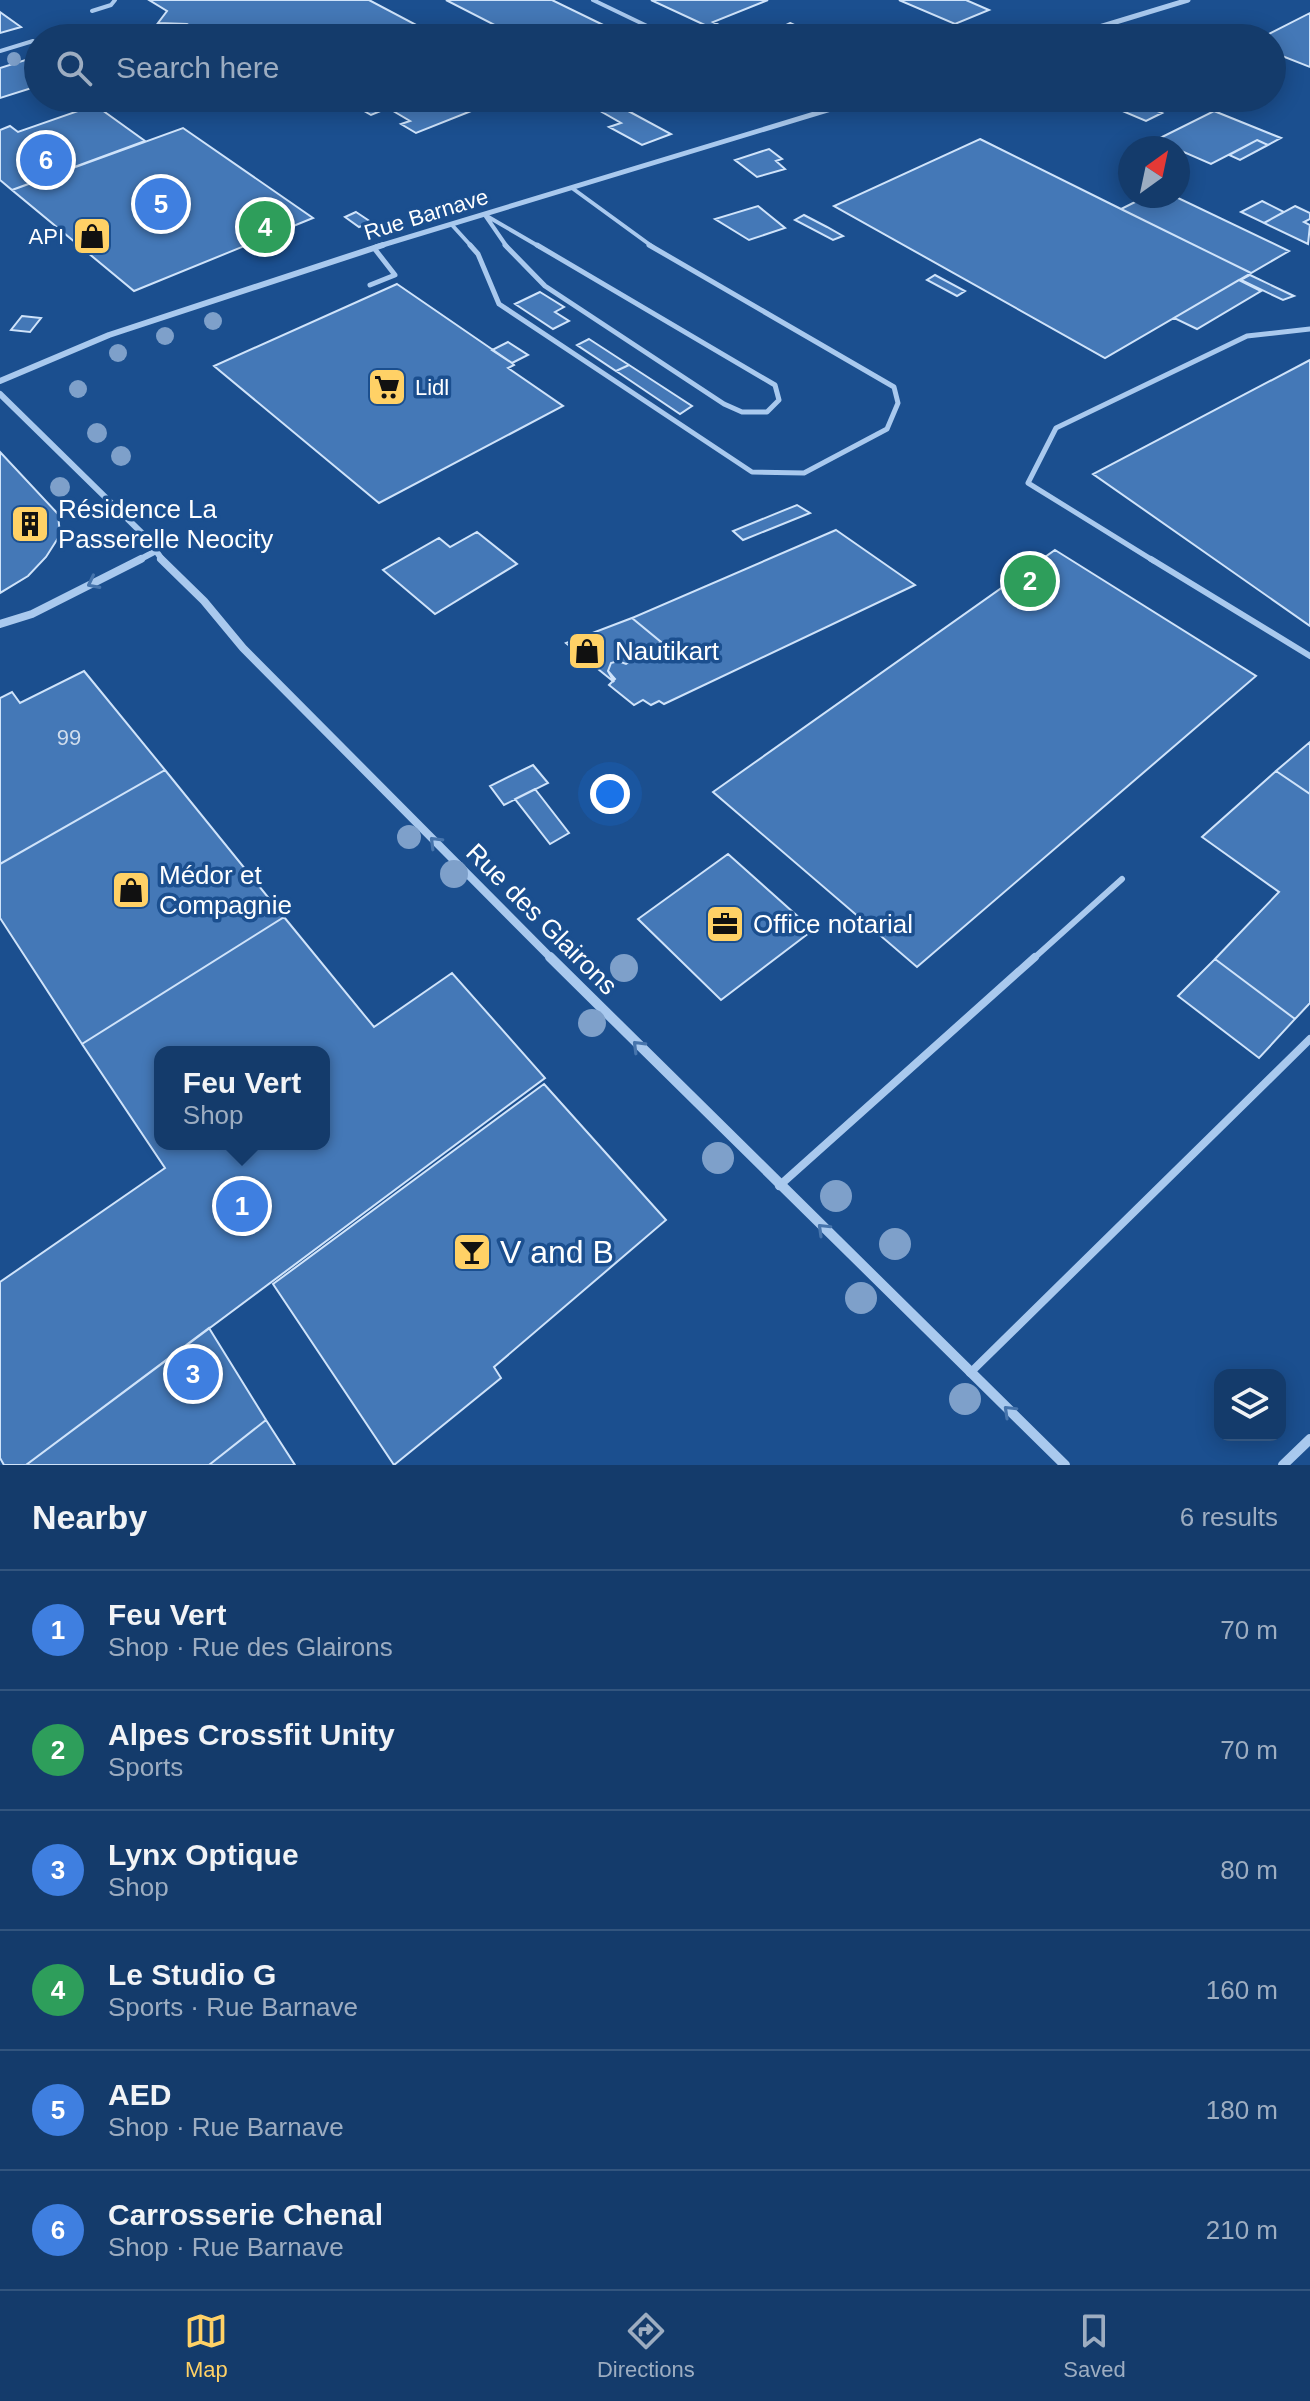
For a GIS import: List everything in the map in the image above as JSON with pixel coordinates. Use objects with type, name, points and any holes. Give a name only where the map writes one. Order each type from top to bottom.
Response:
[{"type":"street","points":[[1109,24],[1188,0]]},
{"type":"street","name":"Rue Barnave","points":[[0,381],[109,335],[374,248],[820,112]]},
{"type":"street","name":"Rue des Glairons","points":[[0,394],[148,539],[154,552],[204,601],[254,659],[779,1186],[1065,1465]]},
{"type":"street","points":[[0,624],[32,614],[154,552]]},
{"type":"street","points":[[1283,1465],[1310,1439]]},
{"type":"lane","points":[[92,11],[111,5],[115,0]]},
{"type":"lane","points":[[593,0],[643,24]]},
{"type":"lane","points":[[0,51],[24,44]]},
{"type":"lane","points":[[452,225],[478,254],[499,304],[752,472],[804,473],[887,429],[898,403],[894,387],[640,240],[572,188]]},
{"type":"lane","points":[[485,215],[775,385],[779,400],[767,412],[742,412],[724,404],[545,286],[508,249],[485,215]]},
{"type":"lane","points":[[370,285],[395,275],[374,248]]},
{"type":"lane","points":[[1310,329],[1247,336],[1056,428],[1028,483],[1310,656]]},
{"type":"lane","points":[[779,1186],[1122,879]]},
{"type":"lane","points":[[970,1373],[1310,1039]]},
{"type":"building","points":[[149,0],[369,0],[415,24],[158,23],[167,11]]},
{"type":"building","points":[[446,0],[552,0],[601,24],[493,24]]},
{"type":"building","points":[[651,0],[768,0],[713,22],[717,24],[703,24]]},
{"type":"building","points":[[899,0],[966,0],[989,10],[955,24]]},
{"type":"building","points":[[0,12],[21,27],[0,33]]},
{"type":"building","points":[[1310,13],[1310,67],[1286,58],[1286,25]]},
{"type":"building","points":[[24,60],[24,90],[0,98],[0,68]]},
{"type":"building","points":[[75,112],[105,112],[145,141],[12,190],[0,180],[0,130],[10,126],[18,132]]},
{"type":"building","points":[[395,112],[469,112],[416,133],[401,124],[410,121]]},
{"type":"building","points":[[602,112],[630,112],[671,134],[642,145],[609,127],[621,123]]},
{"type":"building","points":[[1125,112],[1162,113],[1146,121]]},
{"type":"building","points":[[1216,112],[1281,138],[1268,145],[1257,140],[1211,164],[1190,155],[1190,136],[1164,136]]},
{"type":"building","points":[[183,128],[313,218],[134,291],[12,190]]},
{"type":"building","points":[[980,139],[1251,273],[1105,358],[834,206]]},
{"type":"building","points":[[1257,140],[1268,145],[1240,160],[1229,155]]},
{"type":"building","points":[[769,149],[782,159],[776,161],[785,169],[757,177],[735,160]]},
{"type":"building","points":[[1262,201],[1284,212],[1264,223],[1241,212]]},
{"type":"building","points":[[1190,204],[1289,251],[1251,273],[1121,209],[1190,208]]},
{"type":"building","points":[[758,206],[785,228],[749,240],[715,219]]},
{"type":"building","points":[[1295,206],[1310,213],[1310,219],[1304,222],[1310,225],[1308,244],[1264,223]]},
{"type":"building","points":[[356,212],[371,222],[359,227],[345,217]]},
{"type":"building","points":[[804,215],[843,236],[833,240],[795,220]]},
{"type":"building","points":[[935,275],[965,291],[957,296],[927,280]]},
{"type":"building","points":[[1250,275],[1294,296],[1283,300],[1241,280]]},
{"type":"building","points":[[1239,280],[1261,291],[1197,329],[1174,318]]},
{"type":"building","name":"Lidl","points":[[397,284],[512,363],[514,365],[508,368],[563,406],[379,503],[214,366]]},
{"type":"building","points":[[540,292],[564,307],[555,312],[569,321],[553,329],[515,304]]},
{"type":"building","points":[[22,316],[41,318],[30,332],[11,330]]},
{"type":"building","points":[[589,339],[629,365],[616,371],[577,345]]},
{"type":"building","points":[[508,342],[528,355],[512,363],[492,350]]},
{"type":"building","points":[[1310,360],[1310,626],[1093,474]]},
{"type":"building","points":[[629,365],[692,406],[680,414],[616,371]]},
{"type":"building","name":"Résidence La Passerelle Neocity","points":[[0,452],[58,514],[60,535],[46,557],[28,576],[0,593]]},
{"type":"building","points":[[797,505],[810,513],[743,540],[733,531]]},
{"type":"building","points":[[836,530],[915,585],[664,704],[659,701],[651,705],[643,700],[634,705],[609,685],[615,679],[608,671],[611,663],[618,661],[626,664],[661,642],[632,618]]},
{"type":"building","points":[[477,532],[517,564],[435,614],[383,570],[439,538],[450,547]]},
{"type":"building","points":[[1055,550],[1256,676],[917,967],[713,792]]},
{"type":"building","points":[[632,618],[661,642],[626,664],[618,661],[611,663],[608,671],[614,682],[566,643]]},
{"type":"building","points":[[84,671],[165,770],[0,864],[0,698],[12,692],[20,703]]},
{"type":"building","points":[[1310,742],[1310,794],[1276,771]]},
{"type":"building","points":[[533,765],[548,783],[504,805],[490,786]]},
{"type":"building","name":"Médor et Compagnie","points":[[165,770],[284,917],[82,1044],[0,918],[0,864]]},
{"type":"building","points":[[1276,771],[1310,794],[1310,1003],[1295,1019],[1215,959],[1279,892],[1202,837]]},
{"type":"building","points":[[535,789],[569,833],[550,844],[515,799]]},
{"type":"building","name":"Office notarial","points":[[728,854],[813,930],[721,1000],[638,919]]},
{"type":"building","points":[[284,917],[374,1027],[452,973],[545,1078],[26,1465],[4,1465],[0,1458],[0,1282],[165,1168],[82,1044]]},
{"type":"building","points":[[1215,959],[1295,1019],[1259,1058],[1178,996]]},
{"type":"building","name":"V and B","points":[[544,1084],[666,1220],[494,1367],[501,1378],[394,1465],[273,1284]]},
{"type":"building","points":[[209,1328],[266,1420],[209,1465],[26,1465]]},
{"type":"building","points":[[266,1420],[295,1465],[209,1465]]},
{"type":"place","name":"Carrosserie Chenal","points":[[46,160]]},
{"type":"place","name":"AED","points":[[161,204]]},
{"type":"place","name":"Le Studio G","points":[[265,227]]},
{"type":"place","name":"API","points":[[92,236]]},
{"type":"place","name":"Lidl","points":[[387,387]]},
{"type":"place","name":"Résidence La Passerelle Neocity","points":[[30,524]]},
{"type":"place","name":"Alpes Crossfit Unity","points":[[1030,581]]},
{"type":"place","name":"Nautikart","points":[[587,651]]},
{"type":"place","name":"Médor et Compagnie","points":[[131,890]]},
{"type":"place","name":"Office notarial","points":[[725,924]]},
{"type":"place","name":"Feu Vert","points":[[242,1206]]},
{"type":"place","name":"V and B","points":[[472,1252]]},
{"type":"place","name":"Lynx Optique","points":[[193,1374]]}]
